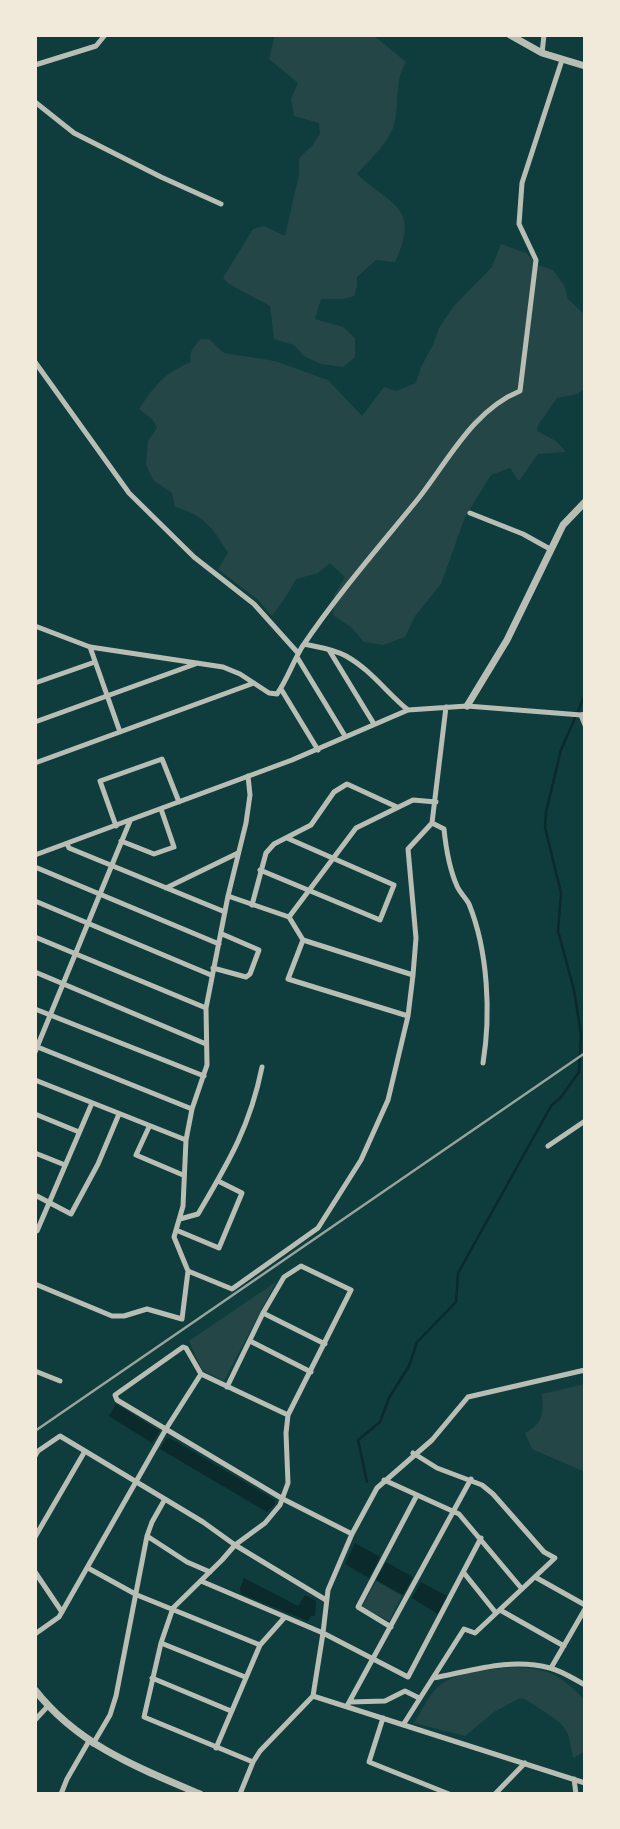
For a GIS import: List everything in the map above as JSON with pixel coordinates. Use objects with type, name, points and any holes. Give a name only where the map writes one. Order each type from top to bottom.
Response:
[{"type":"street","points":[[35,65],[96,46],[105,35]]},
{"type":"street","points":[[510,35],[542,53],[585,66]]},
{"type":"street","points":[[542,53],[544,35]]},
{"type":"street","points":[[35,626],[90,647],[201,662],[240,674],[269,693],[277,694],[304,644],[328,610],[423,493],[463,436],[509,396],[520,391],[536,260],[519,224],[522,183],[562,60]]},
{"type":"street","points":[[35,102],[74,133],[221,204]]},
{"type":"street","points":[[35,362],[130,493],[194,557],[254,604],[298,655],[345,736]]},
{"type":"street","points":[[467,706],[507,640],[550,549],[564,526],[585,502]]},
{"type":"street","points":[[470,513],[523,534],[550,549]]},
{"type":"street","points":[[304,644],[346,656],[372,675],[408,710]]},
{"type":"street","points":[[90,647],[120,732]]},
{"type":"street","points":[[329,650],[374,724]]},
{"type":"street","points":[[35,683],[95,662]]},
{"type":"street","points":[[35,722],[201,662]]},
{"type":"street","points":[[35,763],[254,683]]},
{"type":"street","points":[[281,689],[318,750]]},
{"type":"street","points":[[188,1271],[232,1289],[318,1228],[361,1160],[388,1100],[408,1016],[415,938],[408,849],[432,823],[446,706]]},
{"type":"street","points":[[35,855],[318,750],[408,710],[467,706],[583,714],[585,725]]},
{"type":"street","points":[[116,826],[100,781],[162,759],[179,802]]},
{"type":"street","points":[[35,1284],[112,1316],[124,1316],[148,1309],[182,1318],[188,1271],[174,1237],[180,1219],[186,1140],[192,1109],[207,1065],[206,1009],[250,794],[248,776]]},
{"type":"street","points":[[252,905],[267,853],[274,844],[311,825],[334,792],[347,784],[397,807]]},
{"type":"street","points":[[289,917],[356,828],[413,800],[436,802]]},
{"type":"street","points":[[121,841],[154,854],[174,847],[162,809]]},
{"type":"street","points":[[130,821],[36,1048],[192,1109]]},
{"type":"street","points":[[432,823],[443,829],[447,860],[458,890],[468,903],[481,950],[488,1018],[483,1063]]},
{"type":"street","points":[[261,870],[380,920],[394,886],[287,838]]},
{"type":"street","points":[[67,844],[69,848],[225,912]]},
{"type":"street","points":[[166,888],[238,853]]},
{"type":"street","points":[[35,867],[219,944]]},
{"type":"street","points":[[228,896],[289,917],[303,940],[413,975]]},
{"type":"street","points":[[35,901],[212,972],[246,977],[250,974],[259,950],[222,934]]},
{"type":"street","points":[[35,937],[206,1009]]},
{"type":"street","points":[[303,940],[288,979],[408,1016]]},
{"type":"street","points":[[35,972],[206,1044]]},
{"type":"street","points":[[35,1009],[204,1076]]},
{"type":"street","points":[[180,1219],[198,1214],[218,1181],[242,1136],[253,1107],[262,1067]]},
{"type":"street","points":[[35,1080],[186,1140]]},
{"type":"street","points":[[35,1230],[37,1231],[92,1103]]},
{"type":"street","points":[[35,1114],[79,1132]]},
{"type":"street","points":[[35,1195],[72,1214],[98,1164],[119,1114]]},
{"type":"street","points":[[548,1146],[585,1121]]},
{"type":"street","points":[[149,1127],[136,1155],[183,1175]]},
{"type":"street","points":[[35,1153],[65,1165]]},
{"type":"street","points":[[176,1230],[219,1248],[242,1193],[218,1181]]},
{"type":"street","points":[[227,1387],[284,1277],[301,1266],[351,1290],[288,1415],[288,1483],[283,1499],[265,1523],[235,1545],[173,1608],[152,1678],[144,1717],[253,1762]]},
{"type":"street","points":[[263,1313],[325,1344]]},
{"type":"street","points":[[250,1341],[311,1371]]},
{"type":"street","points":[[288,1415],[201,1374],[183,1347],[116,1393],[115,1398],[283,1499],[352,1534]]},
{"type":"street","points":[[240,1794],[260,1751],[313,1696],[331,1581],[377,1488],[432,1440],[468,1397],[585,1370]]},
{"type":"street","points":[[35,1371],[60,1381]]},
{"type":"street","points":[[35,1634],[59,1617],[166,1429],[201,1374]]},
{"type":"street","points":[[35,1457],[38,1451],[60,1436],[203,1521],[235,1545],[326,1600]]},
{"type":"street","points":[[35,1537],[85,1451]]},
{"type":"street","points":[[403,1725],[464,1629],[475,1633],[555,1559],[534,1542],[493,1494],[471,1479],[437,1468],[414,1454]]},
{"type":"street","points":[[349,1704],[471,1479]]},
{"type":"street","points":[[384,1480],[459,1514],[522,1589]]},
{"type":"street","points":[[391,1627],[358,1606],[417,1496]]},
{"type":"street","points":[[61,1794],[73,1767],[113,1707],[147,1536],[165,1499]]},
{"type":"street","points":[[147,1536],[187,1562],[210,1572]]},
{"type":"street","points":[[201,1581],[323,1633],[408,1677],[481,1538]]},
{"type":"street","points":[[88,1568],[137,1595],[260,1645]]},
{"type":"street","points":[[35,1572],[62,1612]]},
{"type":"street","points":[[464,1573],[498,1612],[564,1646]]},
{"type":"street","points":[[535,1577],[585,1607],[551,1668]]},
{"type":"street","points":[[216,1748],[260,1645],[285,1617]]},
{"type":"street","points":[[161,1643],[245,1677]]},
{"type":"street","points":[[433,1678],[503,1664],[530,1664],[551,1668],[585,1685]]},
{"type":"street","points":[[152,1678],[231,1711]]},
{"type":"street","points":[[35,1690],[48,1706],[91,1743],[135,1766],[200,1794]]},
{"type":"street","points":[[349,1704],[384,1701],[405,1691],[419,1698]]},
{"type":"street","points":[[313,1696],[349,1704],[403,1725],[585,1783]]},
{"type":"street","points":[[35,1720],[48,1706]]},
{"type":"street","points":[[383,1718],[369,1762],[449,1794]]},
{"type":"street","points":[[495,1794],[525,1763]]},
{"type":"street","points":[[574,1779],[576,1794]]},
{"type":"shaded area","points":[[275,35],[373,35],[406,62],[399,83],[393,128],[357,174],[398,209],[405,229],[402,243],[395,262],[376,260],[357,277],[354,296],[321,299],[315,319],[343,327],[355,338],[355,357],[343,367],[321,364],[304,356],[294,345],[274,339],[270,306],[223,278],[253,229],[264,226],[285,236],[299,174],[299,158],[320,134],[319,123],[294,116],[291,99],[298,83],[269,59]]},
{"type":"shaded area","points":[[501,244],[526,253],[538,265],[553,270],[564,285],[568,299],[585,315],[585,389],[577,394],[557,398],[538,425],[537,431],[556,441],[566,452],[538,454],[519,481],[510,468],[491,475],[465,517],[441,584],[415,616],[405,637],[383,645],[364,642],[352,628],[333,615],[334,595],[345,577],[330,563],[318,573],[296,579],[272,616],[258,600],[218,569],[228,553],[212,530],[201,518],[175,507],[172,493],[153,480],[146,465],[148,441],[157,428],[153,420],[139,409],[161,381],[191,362],[191,352],[201,339],[209,339],[224,353],[275,361],[328,380],[362,416],[384,387],[396,391],[416,383],[439,328],[453,307],[492,267]]},
{"type":"shaded area","points":[[276,1282],[224,1381],[202,1370],[189,1341]]},
{"type":"shaded area","points":[[585,1384],[585,1472],[532,1449],[525,1433],[536,1425],[541,1417],[542,1394]]},
{"type":"shaded area","points":[[116,1404],[160,1431],[152,1443],[109,1416]]},
{"type":"shaded area","points":[[170,1438],[275,1500],[275,1504],[267,1512],[160,1449],[166,1439]]},
{"type":"shaded area","points":[[355,1543],[380,1557],[369,1578],[345,1564]]},
{"type":"shaded area","points":[[386,1562],[413,1577],[403,1595],[376,1580]]},
{"type":"shaded area","points":[[244,1578],[298,1606],[305,1595],[316,1601],[315,1616],[311,1616],[308,1621],[241,1594]]},
{"type":"shaded area","points":[[376,1581],[402,1596],[389,1621],[362,1607]]},
{"type":"shaded area","points":[[421,1582],[447,1596],[438,1614],[412,1598]]},
{"type":"shaded area","points":[[513,1667],[553,1674],[585,1700],[585,1751],[573,1758],[567,1733],[561,1724],[520,1698],[494,1712],[465,1736],[414,1723],[442,1683],[471,1672]]},
{"type":"waterway","points":[[367,1482],[358,1440],[380,1422],[389,1398],[409,1366],[417,1342],[456,1302],[458,1273],[551,1106],[579,1072],[581,1034],[574,990],[558,931],[561,893],[545,827],[561,750],[585,695]]},
{"type":"railway","points":[[35,1431],[585,1053]]}]
